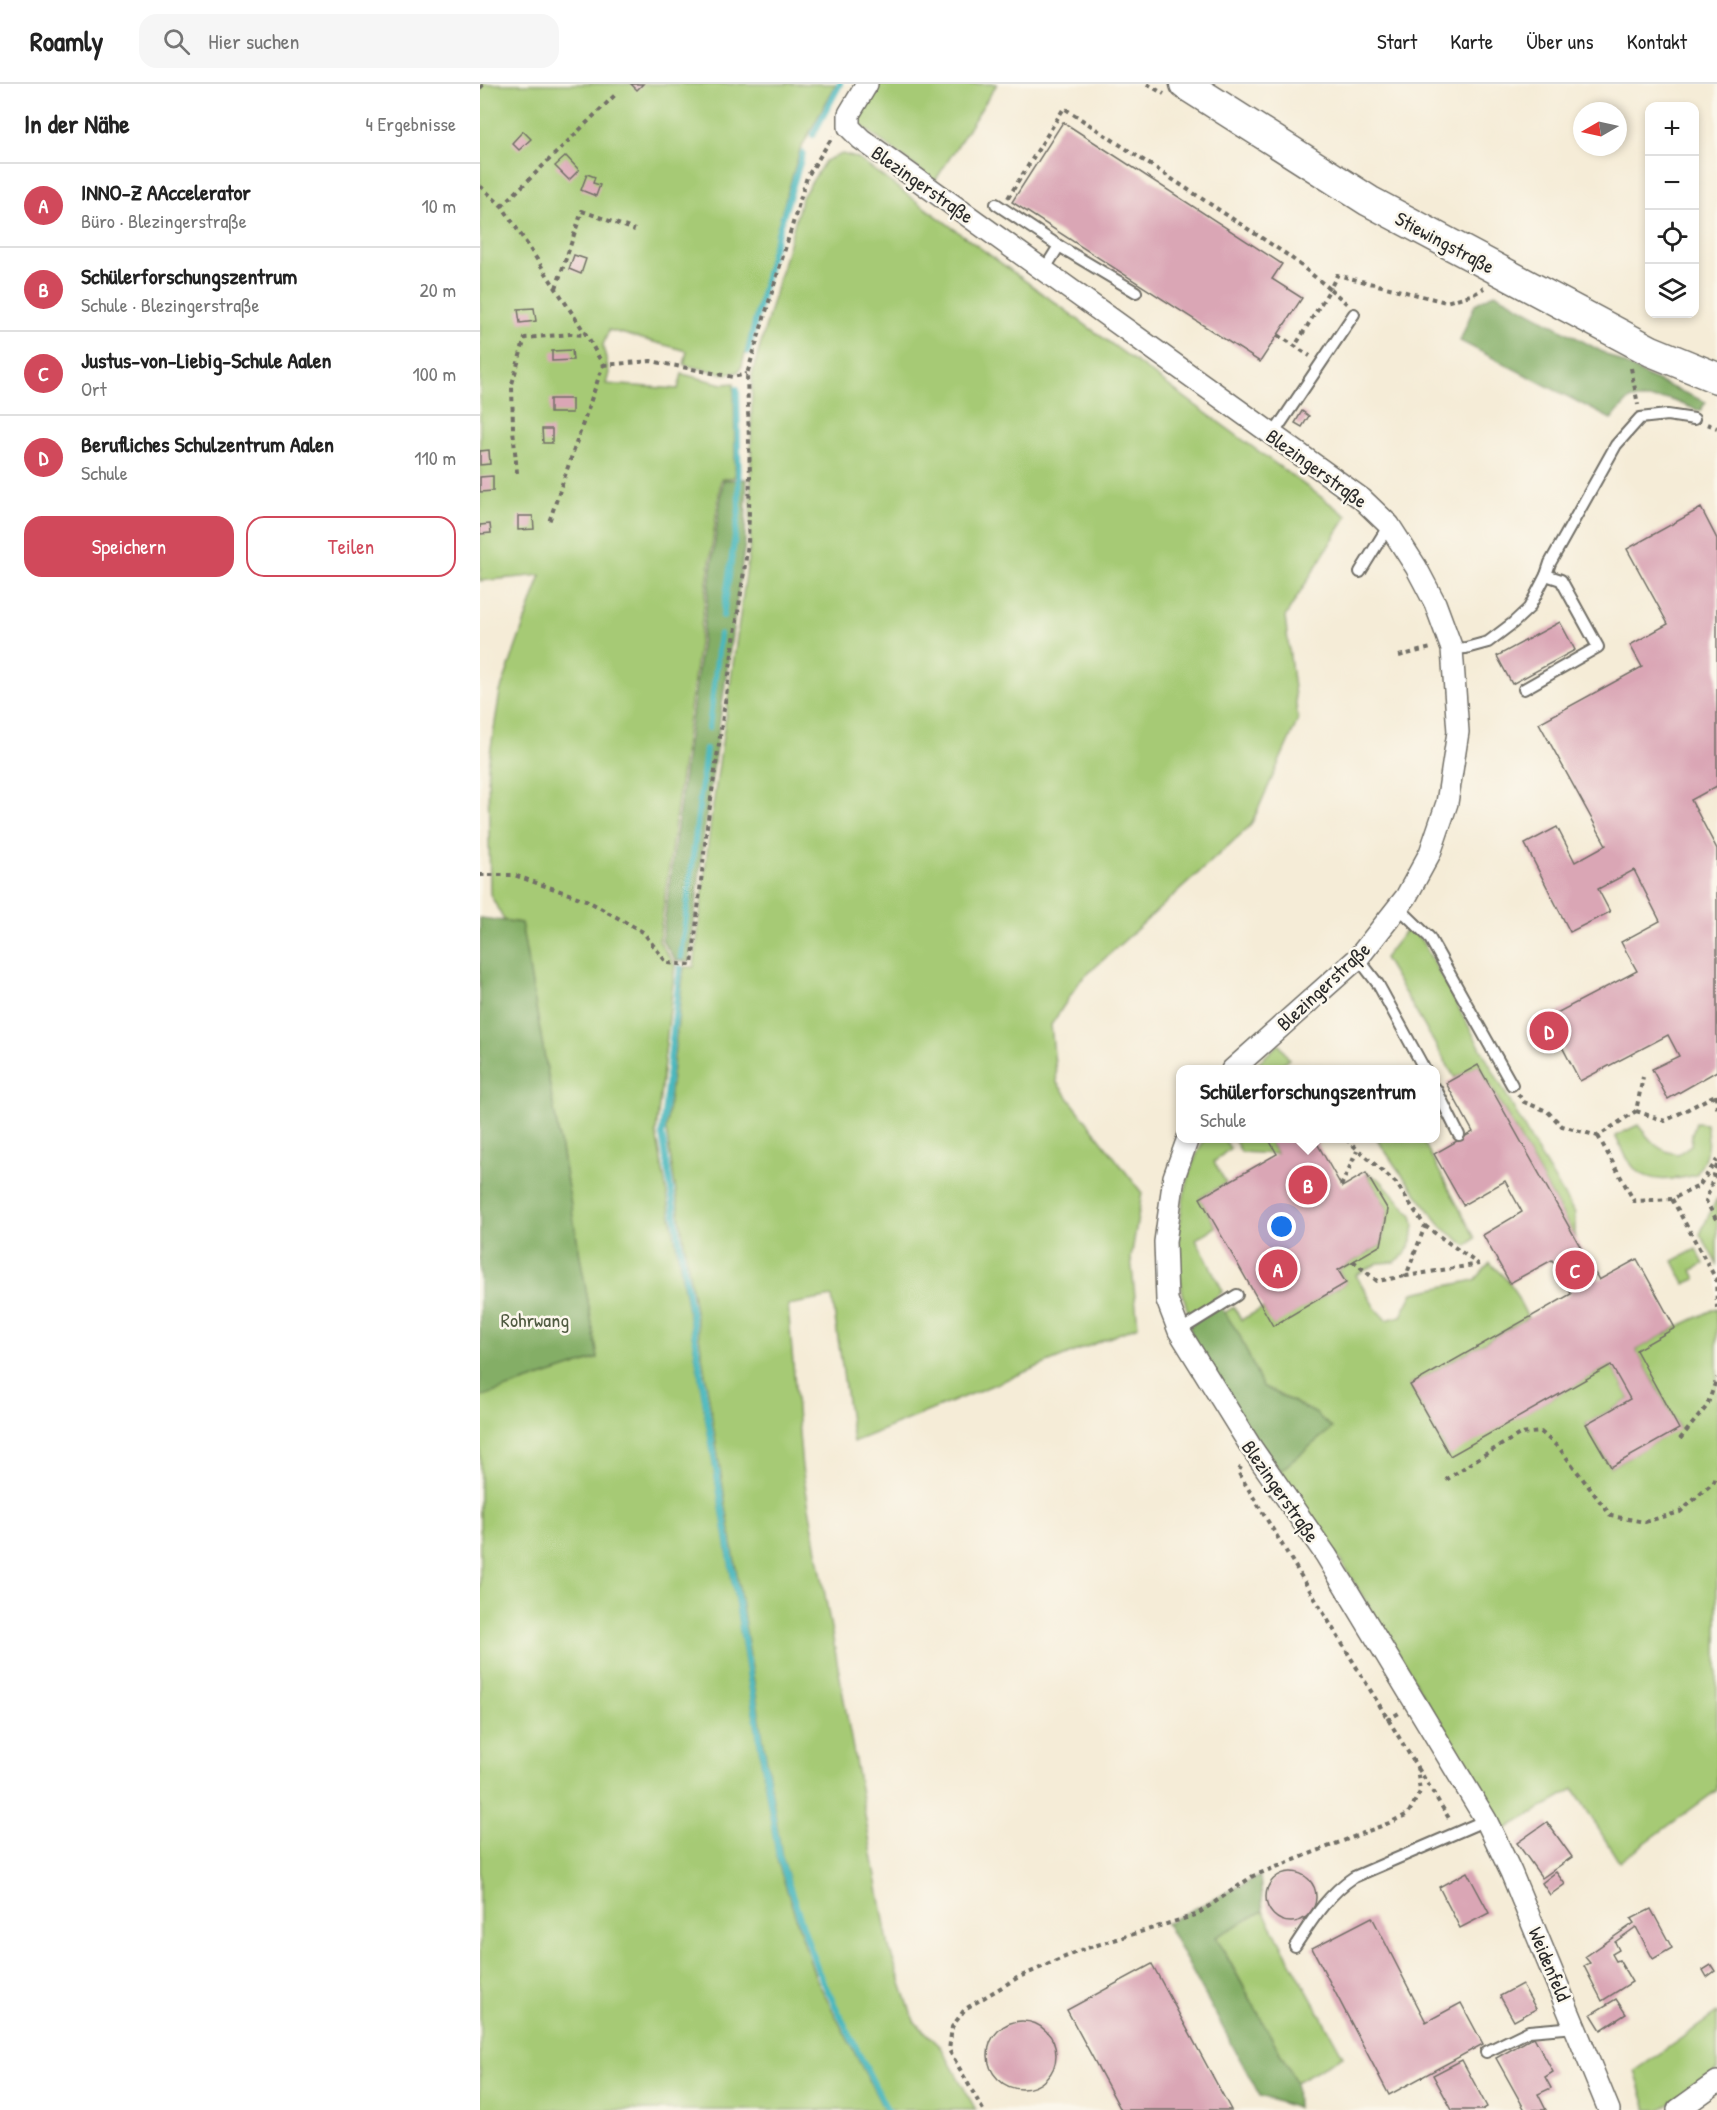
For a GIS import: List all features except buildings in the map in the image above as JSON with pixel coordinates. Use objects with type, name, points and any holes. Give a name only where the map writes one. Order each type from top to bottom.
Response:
[{"type":"main road","name":"Stiewingstraße","points":[[1185,84],[1369,201],[1651,351],[1717,378]]},
{"type":"street","points":[[849,127],[849,114],[867,84]]},
{"type":"street","name":"Blezingerstraße","points":[[849,127],[861,139],[1362,498],[1389,525],[1416,567],[1435,603],[1451,646],[1458,732],[1447,803],[1430,853],[1406,897],[1358,958],[1238,1065]]},
{"type":"street","name":"Blezingerstraße","points":[[1186,1143],[1174,1177],[1165,1242],[1167,1300],[1179,1331],[1251,1448],[1326,1555],[1485,1820]]},
{"type":"street","name":"Weidenfeld","points":[[1485,1820],[1511,1872],[1609,2110]]},
{"type":"street","points":[[1678,2110],[1717,2082]]},
{"type":"lane","points":[[999,206],[1059,246],[1136,292]]},
{"type":"lane","points":[[1044,270],[1059,246]]},
{"type":"lane","points":[[1272,435],[1354,314]]},
{"type":"lane","points":[[1451,646],[1466,648],[1488,642],[1529,608],[1550,563],[1616,445],[1640,418],[1667,415],[1694,419]]},
{"type":"lane","points":[[1360,572],[1389,525]]},
{"type":"lane","points":[[1524,688],[1598,647],[1561,580],[1546,575]]},
{"type":"lane","points":[[1398,907],[1429,937],[1512,1085]]},
{"type":"lane","points":[[1358,958],[1378,984],[1422,1065]]},
{"type":"lane","points":[[1440,1097],[1459,1135]]},
{"type":"lane","points":[[1179,1331],[1237,1295]]},
{"type":"lane","points":[[1295,1946],[1319,1910],[1340,1886],[1354,1877],[1485,1820]]},
{"type":"lane","points":[[1486,2052],[1529,2031],[1576,2027]]},
{"type":"path","points":[[480,88],[484,84]]},
{"type":"path","points":[[502,206],[617,93]]},
{"type":"path","points":[[999,206],[1064,108],[1289,256],[1349,305],[1354,314]]},
{"type":"path","points":[[480,875],[514,876],[586,900],[643,932],[667,963],[692,965],[707,826],[748,544],[750,477],[747,374],[807,177],[833,135],[849,127]]},
{"type":"path","points":[[480,186],[502,206],[587,336],[603,365],[549,522]]},
{"type":"path","points":[[556,288],[582,211],[635,230]]},
{"type":"path","points":[[1295,346],[1337,276],[1446,302],[1474,294],[1493,284]]},
{"type":"path","points":[[517,473],[512,384],[525,338],[572,334],[587,336]]},
{"type":"path","points":[[1278,335],[1321,363]]},
{"type":"path","points":[[603,365],[651,361],[734,377],[747,374]]},
{"type":"path","points":[[1630,361],[1640,418]]},
{"type":"path","points":[[1399,656],[1451,646]]},
{"type":"path","points":[[1598,1136],[1636,1111],[1643,1077]]},
{"type":"path","points":[[1512,1085],[1524,1102],[1547,1111],[1562,1126],[1598,1136],[1634,1201],[1672,1199],[1699,1186],[1717,1160]]},
{"type":"path","points":[[1636,1111],[1665,1120],[1717,1094],[1717,1110]]},
{"type":"path","points":[[1349,1143],[1396,1183],[1425,1226],[1479,1264],[1377,1281],[1353,1261]]},
{"type":"path","points":[[1341,1186],[1357,1151]]},
{"type":"path","points":[[1717,1165],[1706,1201],[1717,1221]]},
{"type":"path","points":[[1672,1199],[1716,1279],[1717,1307]]},
{"type":"path","points":[[1406,1276],[1425,1226]]},
{"type":"path","points":[[1680,1439],[1707,1406],[1717,1378]]},
{"type":"path","points":[[1446,1480],[1520,1434],[1541,1432],[1560,1449],[1611,1516],[1645,1522],[1680,1512],[1714,1482],[1717,1475]]},
{"type":"path","points":[[1251,1448],[1238,1472],[1387,1720],[1457,1831]]},
{"type":"path","points":[[983,2110],[950,2050],[952,2027],[965,2009],[1017,1978],[1081,1950],[1196,1915],[1253,1876],[1408,1814],[1420,1792],[1417,1767]]},
{"type":"green space","points":[[480,84],[836,84],[800,150],[772,245],[742,366],[738,372],[726,374],[684,365],[687,351],[609,330],[603,345],[609,373],[606,384],[678,389],[682,374],[723,384],[734,383],[735,477],[721,479],[659,941],[675,965],[656,1132],[692,1335],[777,1860],[815,1976],[884,2110],[480,2110],[480,1397],[598,1358],[521,923],[504,920],[490,894],[488,766],[500,692],[541,575],[480,581]]},
{"type":"green space","points":[[877,84],[997,84],[935,181],[855,121]]},
{"type":"green space","points":[[842,154],[857,158],[1347,516],[1285,617],[1298,720],[1251,825],[1080,981],[1051,1025],[1057,1083],[1142,1193],[1131,1258],[1138,1326],[853,1442],[832,1297],[788,1305],[802,1468],[889,1948],[914,2021],[941,2047],[976,2110],[887,2110],[818,1971],[782,1856],[666,1130],[684,967],[694,967],[710,827],[750,545],[752,375],[802,197],[825,161]]},
{"type":"green space","points":[[1495,293],[1650,378],[1706,402],[1700,411],[1669,399],[1630,399],[1611,419],[1460,341],[1475,304]]},
{"type":"green space","points":[[747,479],[745,543],[705,826],[690,962],[676,961],[662,940],[723,480]]},
{"type":"green space","name":"Rohrwang","points":[[480,918],[521,923],[598,1358],[480,1397]]},
{"type":"green space","points":[[1410,925],[1423,943],[1536,1149],[1575,1214],[1575,1237],[1479,1065],[1455,1078],[1384,958]]},
{"type":"green space","points":[[1279,1044],[1289,1059],[1280,1065],[1255,1065]]},
{"type":"green space","points":[[1696,1123],[1706,1124],[1708,1138],[1705,1157],[1696,1175],[1680,1178],[1664,1180],[1642,1174],[1629,1162],[1615,1136],[1638,1125],[1660,1148],[1678,1154],[1691,1145]]},
{"type":"green space","points":[[1202,1143],[1227,1143],[1230,1148],[1214,1162],[1226,1183],[1200,1198],[1216,1227],[1196,1239],[1223,1291],[1190,1321],[1179,1270],[1178,1251],[1181,1212],[1196,1156]]},
{"type":"green space","points":[[1236,1143],[1270,1143],[1277,1154],[1241,1152]]},
{"type":"green space","points":[[1380,1143],[1424,1143],[1475,1238],[1467,1246],[1443,1228]]},
{"type":"green space","points":[[1366,1173],[1380,1180],[1412,1215],[1414,1224],[1412,1241],[1405,1254],[1395,1262],[1378,1263],[1356,1275],[1375,1308],[1386,1320],[1401,1316],[1413,1293],[1475,1280],[1490,1263],[1510,1283],[1528,1318],[1410,1385],[1449,1455],[1611,1365],[1630,1399],[1586,1424],[1611,1467],[1679,1428],[1636,1350],[1717,1308],[1717,1790],[1619,1862],[1574,1789],[1501,1832],[1405,1664],[1340,1560],[1280,1471],[1331,1429],[1315,1413],[1262,1386],[1239,1334],[1224,1313],[1234,1307],[1241,1320],[1263,1308],[1273,1325],[1346,1283],[1338,1270],[1381,1245],[1388,1210]]},
{"type":"green space","points":[[1717,1198],[1717,1264],[1700,1234]]},
{"type":"green space","points":[[1696,1249],[1704,1264],[1692,1270],[1696,1279],[1685,1284],[1673,1261]]},
{"type":"green space","points":[[1220,1306],[1239,1334],[1262,1386],[1315,1413],[1332,1428],[1280,1471],[1201,1361],[1189,1326]]},
{"type":"green space","points":[[1260,1876],[1263,1911],[1216,1937],[1296,2082],[1297,2108],[1260,2096],[1166,1923]]},
{"type":"green space","points":[[1263,1911],[1343,2056],[1296,2082],[1216,1936]]},
{"type":"green space","points":[[1717,2013],[1717,2070],[1660,2110],[1647,2110],[1635,2071]]},
{"type":"waterway","points":[[813,135],[840,84]]},
{"type":"waterway","points":[[748,352],[772,252],[803,153]]},
{"type":"waterway","points":[[723,616],[739,509],[737,389]]},
{"type":"waterway","points":[[709,728],[720,634]]},
{"type":"waterway","points":[[681,957],[706,749]]},
{"type":"waterway","points":[[680,968],[662,1134],[779,1856],[818,1971],[887,2110]]},
{"type":"place","name":"Berufliches Schulzentrum Aalen","points":[[1549,1031]]},
{"type":"place","name":"Schülerforschungszentrum","points":[[1308,1185]]},
{"type":"place","name":"INNO-Z AAccelerator","points":[[1278,1269]]},
{"type":"place","name":"Justus-von-Liebig-Schule Aalen","points":[[1575,1270]]}]
